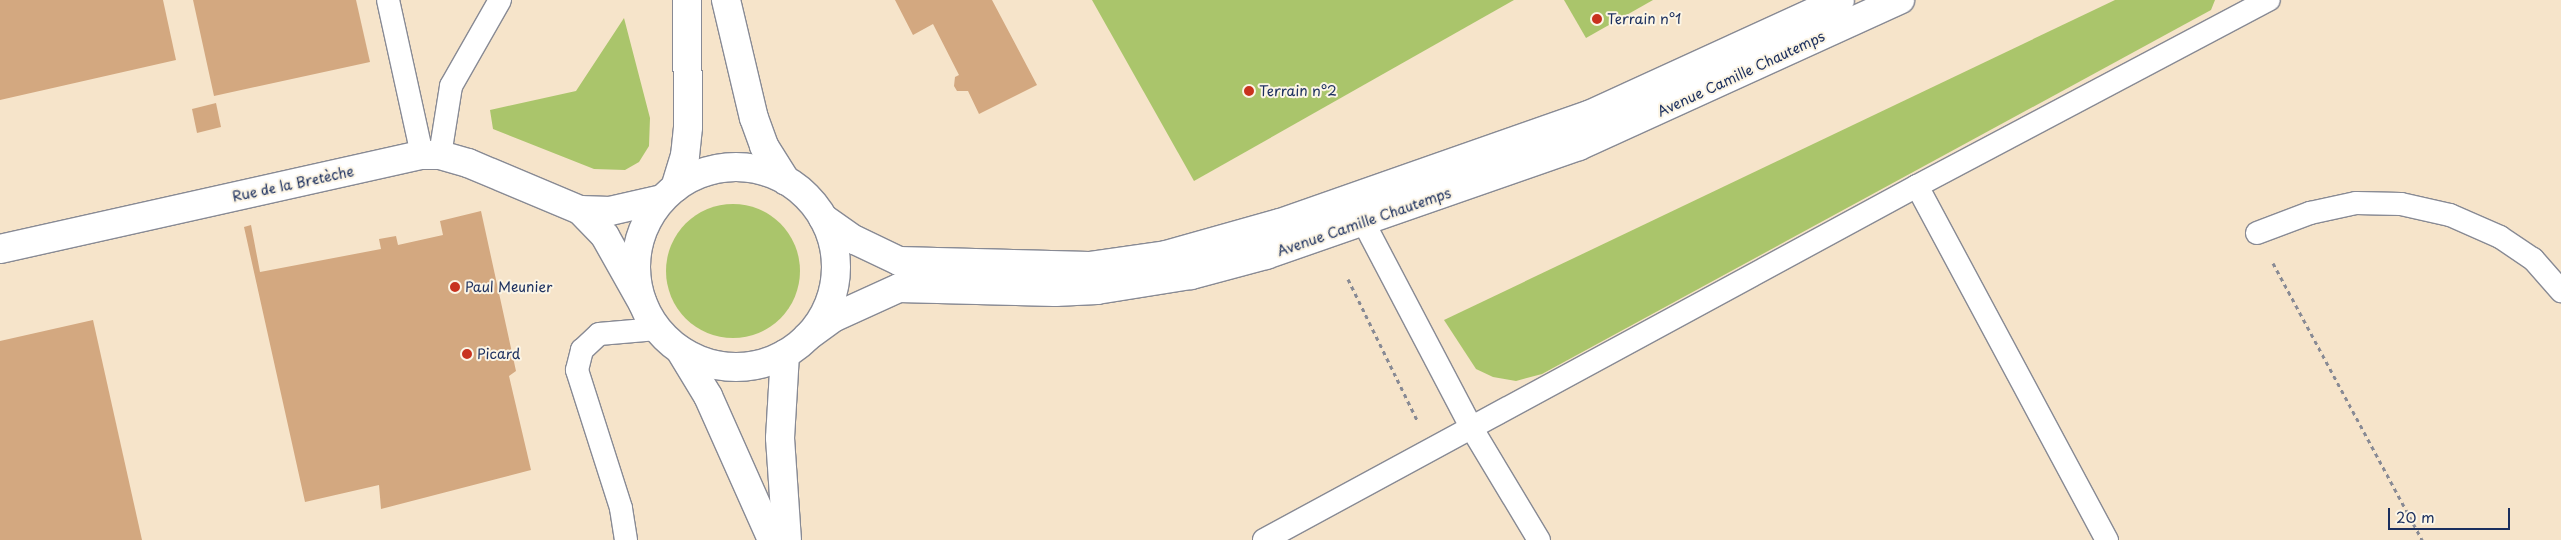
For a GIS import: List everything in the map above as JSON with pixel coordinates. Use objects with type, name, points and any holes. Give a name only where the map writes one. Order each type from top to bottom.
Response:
[{"type":"street","points":[[642,302],[636,274],[638,247],[647,221],[669,193],[685,156],[688,127],[687,0]]},
{"type":"street","points":[[726,0],[754,118],[764,146],[786,181]]},
{"type":"street","name":"Avenue Camille Chautemps","points":[[806,337],[835,317],[899,288],[1055,292],[1135,286],[1266,255],[1357,210],[1590,115],[1840,0]]},
{"type":"street","name":"Avenue Camille Chautemps","points":[[823,218],[855,240],[899,261],[1089,266],[1122,264],[1357,210],[1579,146],[1900,0]]},
{"type":"street","name":"Rue de la Bretèche","points":[[0,249],[431,155],[468,162],[580,210],[610,211],[669,193]]},
{"type":"street","points":[[669,193],[702,173],[741,167],[786,181],[807,197],[823,218],[835,256],[834,282],[827,307],[806,337],[785,354],[759,364],[732,367],[704,362],[680,350]]},
{"type":"street","name":"Rue de la Bretèche","points":[[580,210],[605,236],[657,329],[680,350]]},
{"type":"street","points":[[680,350],[727,435],[772,540]]},
{"type":"street","points":[[785,354],[780,438],[787,540]]},
{"type":"lane","points":[[388,0],[431,155]]},
{"type":"lane","points":[[431,155],[451,86],[500,0]]},
{"type":"lane","points":[[1264,540],[1917,186],[2269,0]]},
{"type":"lane","points":[[1917,186],[2107,540]]},
{"type":"lane","points":[[2257,233],[2310,213],[2356,203],[2401,204],[2450,215],[2500,238],[2533,259],[2561,290]]},
{"type":"lane","points":[[1357,210],[1471,427],[1539,540]]},
{"type":"lane","points":[[626,540],[621,508],[577,370],[582,350],[599,334],[657,329]]},
{"type":"path","points":[[2257,233],[2422,540]]},
{"type":"green space","name":"Terrain n°2","points":[[1092,0],[1514,0],[1194,181]]},
{"type":"green space","name":"Terrain n°1","points":[[1564,0],[1653,0],[1586,38]]},
{"type":"green space","points":[[2115,0],[2215,0],[2211,10],[1542,374],[1516,381],[1493,377],[1476,369],[1444,320]]},
{"type":"green space","points":[[624,18],[650,118],[649,146],[639,162],[625,170],[594,169],[493,129],[490,110],[576,91]]},
{"type":"green space","points":[[733,204],[759,209],[770,215],[780,224],[789,234],[795,245],[800,271],[795,297],[789,308],[780,318],[770,327],[759,333],[733,338],[707,333],[696,327],[686,318],[677,308],[671,297],[666,271],[671,245],[677,234],[686,224],[696,215],[707,209]]},
{"type":"building","points":[[0,0],[163,0],[176,60],[0,100]]},
{"type":"building","points":[[193,0],[356,0],[370,62],[214,96]]},
{"type":"building","points":[[895,0],[992,0],[1037,85],[979,114],[968,91],[957,91],[954,86],[955,77],[959,75],[933,24],[913,35]]},
{"type":"building","points":[[216,103],[221,127],[197,133],[192,109]]},
{"type":"building","points":[[481,211],[516,371],[509,376],[531,470],[381,509],[379,485],[305,502],[244,227],[251,225],[260,272],[381,249],[379,239],[396,236],[398,245],[443,235],[440,221]]},
{"type":"building","points":[[93,320],[142,540],[0,540],[0,341]]},
{"type":"place","name":"Terrain n°1","points":[[1597,19]]},
{"type":"place","name":"Terrain n°2","points":[[1249,91]]},
{"type":"place","name":"Paul Meunier","points":[[455,287]]},
{"type":"place","name":"Picard","points":[[467,354]]}]
